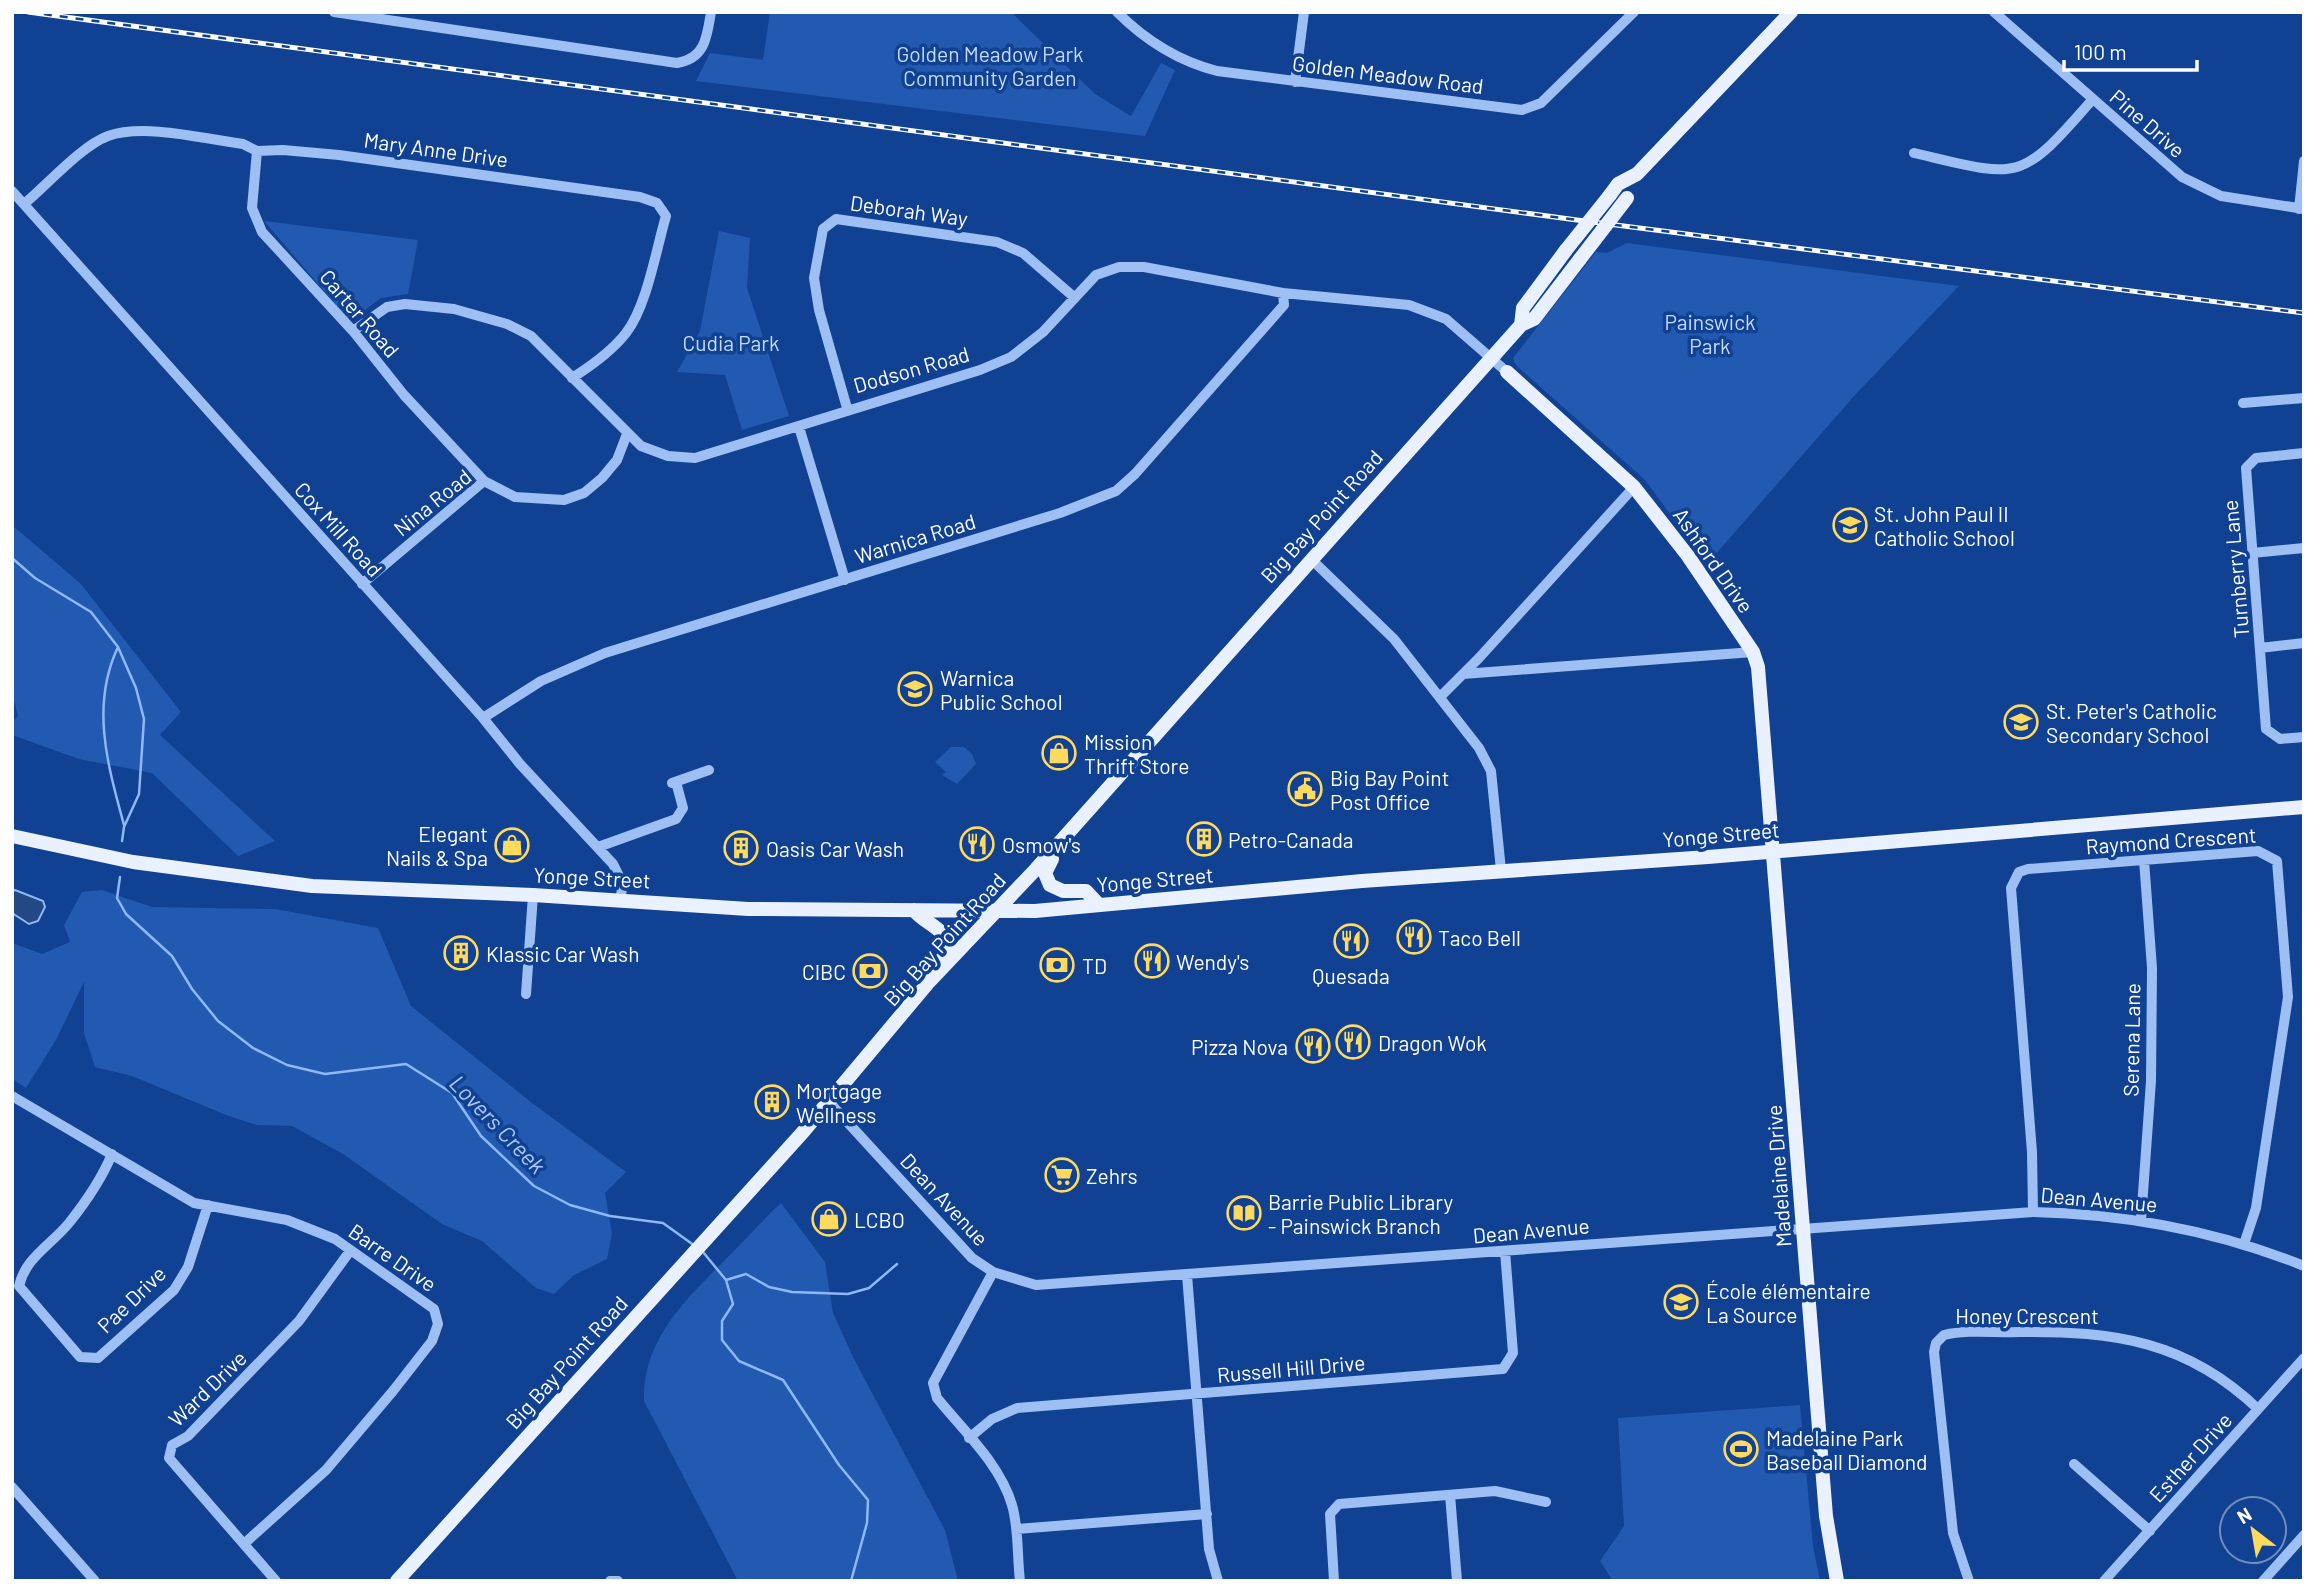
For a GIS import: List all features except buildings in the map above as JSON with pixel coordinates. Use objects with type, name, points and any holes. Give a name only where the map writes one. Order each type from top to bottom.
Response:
[{"type":"main road","name":"Big Bay Point Road","points":[[1521,325],[1523,308],[1618,184],[1637,174],[1790,12]]},
{"type":"main road","name":"Big Bay Point Road","points":[[397,1581],[730,1213],[829,1102],[928,984],[1061,841],[1521,325],[1534,319],[1627,198],[1637,174]]},
{"type":"main road","name":"Ashford Drive","points":[[1507,372],[1634,487],[1688,556],[1753,652],[1760,678],[1774,850]]},
{"type":"main road","name":"Yonge Street","points":[[12,836],[133,862],[288,884],[533,895],[748,909],[996,911],[1099,905],[1500,870],[2304,807]]},
{"type":"main road","points":[[1061,841],[1057,853],[1046,869],[1048,881],[1054,888],[1063,891],[1086,891],[1099,905]]},
{"type":"main road","name":"Madelaine Drive","points":[[1774,850],[1826,1516],[1837,1581]]},
{"type":"main road","points":[[914,910],[921,920],[935,924],[947,947],[928,984]]},
{"type":"street","points":[[334,12],[677,63],[691,60],[702,50],[711,12]]},
{"type":"street","name":"Golden Meadow Road","points":[[1117,12],[1158,46],[1202,67],[1295,82],[1529,110],[1541,103],[1634,12]]},
{"type":"street","points":[[1295,82],[1304,12]]},
{"type":"street","name":"Pine Drive","points":[[1994,12],[2169,168],[2193,184],[2239,201],[2301,209]]},
{"type":"street","points":[[1914,153],[1990,170],[2015,170],[2048,150],[2092,100]]},
{"type":"street","name":"Mary Anne Drive","points":[[24,204],[88,149],[108,136],[138,131],[243,144],[257,151],[283,150],[339,155],[626,195],[657,203],[666,216],[638,311],[626,333],[592,365],[572,378]]},
{"type":"street","name":"Carter Road","points":[[257,151],[252,208],[261,232],[353,331],[404,396],[484,481]]},
{"type":"street","points":[[2301,209],[2304,161]]},
{"type":"street","name":"Cox Mill Road","points":[[12,191],[483,718],[520,764],[613,864],[623,884],[620,900]]},
{"type":"street","name":"Deborah Way","points":[[847,408],[814,278],[823,229],[836,219],[997,242],[1023,253],[1075,298]]},
{"type":"street","name":"Dodson Road","points":[[353,331],[387,307],[405,304],[454,310],[507,324],[531,336],[626,434],[641,446],[668,456],[695,458],[799,427],[847,408],[980,370],[1011,357],[1043,332],[1096,275],[1119,267],[1144,267],[1283,293],[1409,305],[1446,319],[1492,360]]},
{"type":"street","name":"Warnica Road","points":[[483,718],[541,681],[605,653],[1060,513],[1116,491],[1135,474],[1284,305],[1283,293]]},
{"type":"street","name":"Ashford Drive","points":[[1492,360],[1507,372]]},
{"type":"street","points":[[2243,403],[2304,398]]},
{"type":"street","points":[[799,427],[845,580]]},
{"type":"street","name":"Nina Road","points":[[362,584],[484,481],[515,497],[564,500],[584,493],[602,478],[617,460],[626,434]]},
{"type":"street","name":"Turnberry Lane","points":[[2304,453],[2256,458],[2246,468],[2266,729],[2280,739],[2304,737]]},
{"type":"street","points":[[1441,696],[1634,487]]},
{"type":"street","points":[[2252,552],[2304,548]]},
{"type":"street","points":[[1311,559],[1371,615],[1441,696],[1479,748],[1491,771],[1500,870]]},
{"type":"street","points":[[2260,648],[2304,643]]},
{"type":"street","points":[[1463,674],[1753,652]]},
{"type":"street","points":[[598,847],[676,819],[683,808],[673,783],[709,770]]},
{"type":"street","name":"Raymond Crescent","points":[[2033,1212],[2032,1152],[2012,883],[2019,873],[2028,869],[2258,851],[2277,861],[2288,997],[2256,1208],[2244,1244]]},
{"type":"street","name":"Serena Lane","points":[[2141,1220],[2151,1069],[2152,968],[2144,860]]},
{"type":"street","points":[[526,994],[533,895]]},
{"type":"street","name":"Barre Drive","points":[[12,1096],[194,1203],[287,1220],[335,1239],[434,1309],[438,1324],[432,1341],[326,1470],[245,1543]]},
{"type":"street","name":"Dean Avenue","points":[[829,1102],[963,1250],[993,1272],[1023,1283],[1049,1286],[2033,1212],[2141,1220],[2244,1244],[2304,1266]]},
{"type":"street","name":"Pae Drive","points":[[112,1154],[106,1168],[69,1223],[22,1270],[19,1286],[80,1357],[97,1357],[174,1290],[188,1267],[208,1205]]},
{"type":"street","name":"Ward Drive","points":[[276,1581],[169,1458],[172,1445],[188,1436],[299,1321],[350,1251]]},
{"type":"street","name":"Russell Hill Drive","points":[[969,1438],[992,1419],[1017,1408],[1503,1369],[1513,1353],[1505,1251]]},
{"type":"street","points":[[993,1272],[933,1383],[937,1398],[1002,1479],[1012,1505],[1017,1529],[1020,1581]]},
{"type":"street","points":[[1187,1276],[1209,1549],[1218,1581]]},
{"type":"street","name":"Honey Crescent","points":[[1969,1581],[1952,1530],[1934,1352],[1936,1343],[1944,1335],[2068,1331],[2130,1338],[2166,1349],[2199,1365],[2230,1385],[2258,1409]]},
{"type":"street","name":"Esther Drive","points":[[2104,1581],[2304,1358]]},
{"type":"street","points":[[2074,1464],[2150,1531]]},
{"type":"street","points":[[12,1486],[95,1581]]},
{"type":"street","points":[[1334,1581],[1329,1520],[1333,1508],[1346,1503],[1495,1491],[1546,1502]]},
{"type":"street","points":[[1450,1495],[1457,1581]]},
{"type":"street","points":[[1017,1529],[1207,1514]]},
{"type":"street","points":[[2263,1581],[2304,1535]]},
{"type":"street","points":[[610,1581],[618,1581]]},
{"type":"green space","name":"Golden Meadow Park Community Garden","points":[[770,12],[1011,12],[1095,94],[1131,116],[1161,63],[1175,70],[1145,136],[696,81],[710,53],[763,60]]},
{"type":"green space","points":[[264,221],[418,240],[408,294],[381,298],[350,321]]},
{"type":"green space","name":"Cudia Park","points":[[719,231],[750,238],[747,288],[789,416],[742,430],[725,375],[677,372],[700,331]]},
{"type":"green space","name":"Painswick Park","points":[[1627,243],[1959,286],[1855,395],[1707,564],[1645,480],[1516,365],[1513,358],[1596,252],[1607,253]]},
{"type":"green space","points":[[12,525],[81,584],[181,712],[160,735],[275,841],[238,856],[152,773],[79,759],[12,735],[12,722],[18,716],[12,693]]},
{"type":"green space","points":[[951,747],[964,747],[972,754],[976,764],[957,784],[942,775],[946,772],[935,762]]},
{"type":"green space","points":[[102,890],[152,907],[275,909],[378,928],[411,1006],[532,1103],[626,1172],[605,1193],[612,1234],[607,1259],[574,1275],[554,1294],[536,1288],[482,1241],[442,1224],[343,1154],[292,1126],[257,1125],[132,1076],[95,1067],[84,1033],[84,982],[56,1040],[26,1088],[12,1079],[12,943],[42,954],[70,942],[64,925],[82,892]]},
{"type":"green space","points":[[781,1203],[825,1262],[833,1313],[854,1359],[945,1530],[958,1581],[738,1581],[644,1401],[645,1379],[650,1359],[669,1323],[695,1291]]},
{"type":"green space","points":[[1800,1405],[1813,1546],[1820,1581],[1613,1581],[1600,1561],[1624,1526],[1618,1418]]},
{"type":"shaded area","points":[[15,890],[43,901],[45,907],[38,921],[29,924],[12,913],[12,892]]},
{"type":"waterway","name":"Lovers Creek","points":[[12,558],[35,578],[91,612],[118,647],[136,688],[144,719],[139,794],[124,827],[122,841]]},
{"type":"waterway","points":[[118,647],[105,691],[103,714],[112,781],[124,825]]},
{"type":"waterway","name":"Lovers Creek","points":[[120,877],[117,898],[126,914],[172,956],[192,989],[218,1021],[253,1048],[287,1065],[325,1074],[406,1064],[452,1093],[481,1136],[534,1186],[570,1205],[610,1216],[663,1223],[695,1246]]},
{"type":"waterway","name":"Lovers Creek","points":[[703,1252],[726,1280],[733,1304],[722,1321],[722,1340],[739,1361],[783,1380],[839,1465],[868,1500],[867,1523],[851,1581]]},
{"type":"waterway","points":[[726,1280],[746,1274],[769,1287],[792,1292],[848,1294],[869,1288],[897,1264]]},
{"type":"railway","points":[[28,12],[1577,220],[2304,313]]},
{"type":"place","name":"St. John Paul II Catholic School","points":[[1850,525]]},
{"type":"place","name":"Warnica Public School","points":[[915,689]]},
{"type":"place","name":"St. Peter's Catholic Secondary School","points":[[2021,722]]},
{"type":"place","name":"Mission Thrift Store","points":[[1059,753]]},
{"type":"place","name":"Big Bay Point Post Office","points":[[1305,789]]},
{"type":"place","name":"Petro-Canada","points":[[1204,839]]},
{"type":"place","name":"Osmow's","points":[[977,844]]},
{"type":"place","name":"Elegant Nails & Spa","points":[[512,845]]},
{"type":"place","name":"Oasis Car Wash","points":[[741,848]]},
{"type":"place","name":"Taco Bell","points":[[1414,937]]},
{"type":"place","name":"Quesada","points":[[1351,941]]},
{"type":"place","name":"Klassic Car Wash","points":[[461,953]]},
{"type":"place","name":"Wendy's","points":[[1152,961]]},
{"type":"place","name":"TD","points":[[1057,965]]},
{"type":"place","name":"CIBC","points":[[870,971]]},
{"type":"place","name":"Dragon Wok","points":[[1353,1042]]},
{"type":"place","name":"Pizza Nova","points":[[1313,1046]]},
{"type":"place","name":"Mortgage Wellness","points":[[772,1102]]},
{"type":"place","name":"Zehrs","points":[[1062,1175]]},
{"type":"place","name":"Barrie Public Library - Painswick Branch","points":[[1244,1213]]},
{"type":"place","name":"LCBO","points":[[829,1219]]},
{"type":"place","name":"École élémentaire La Source","points":[[1681,1302]]},
{"type":"place","name":"Madelaine Park Baseball Diamond","points":[[1741,1449]]}]
